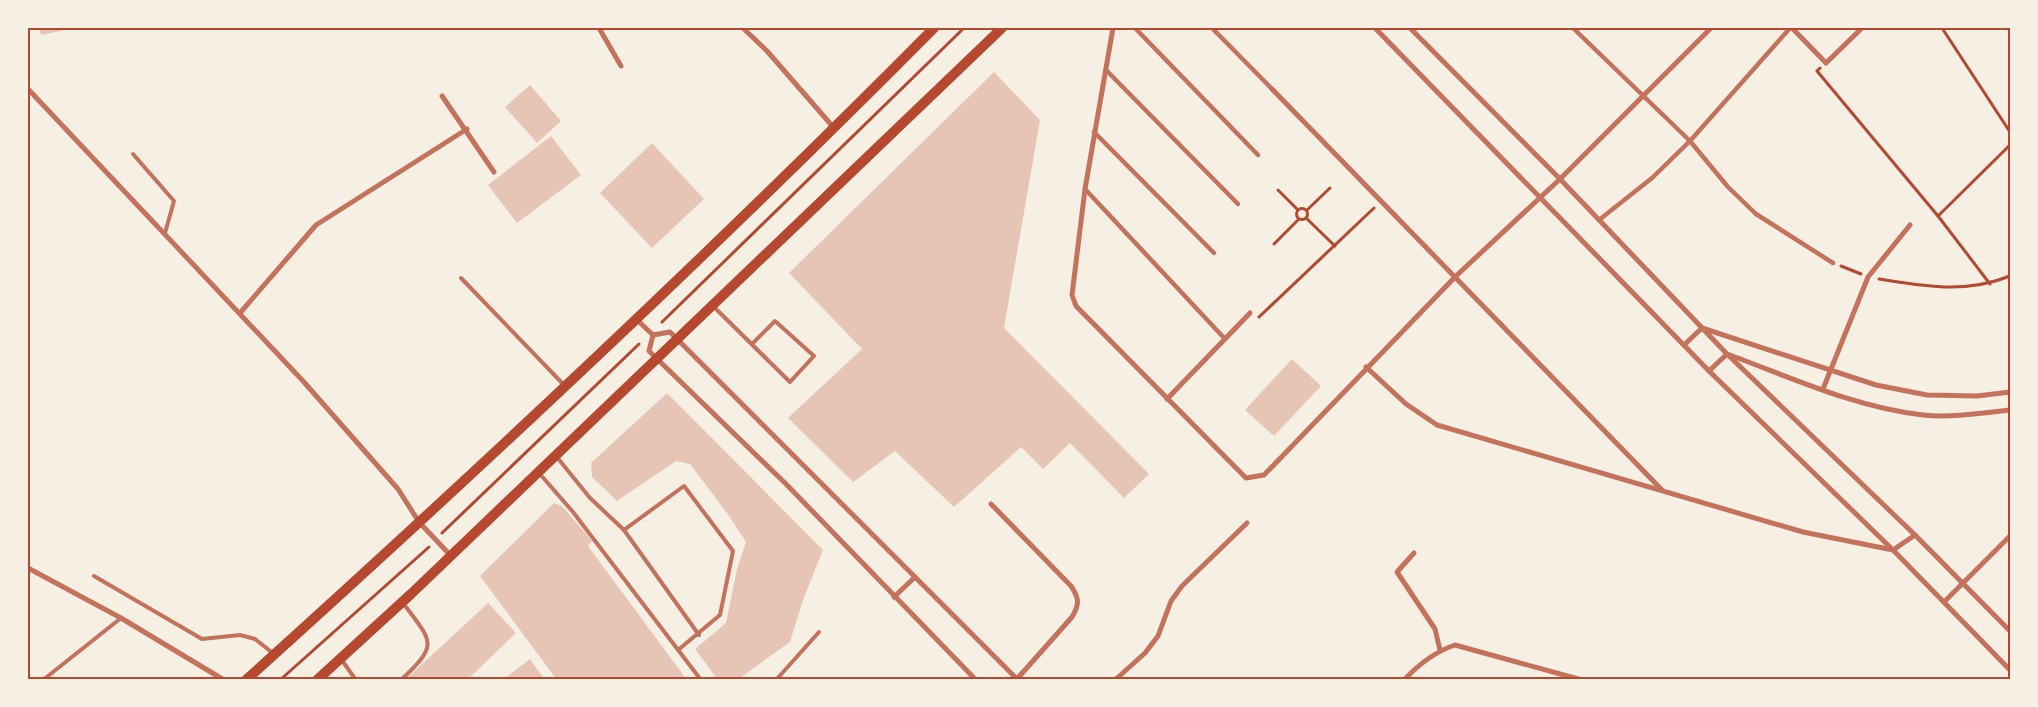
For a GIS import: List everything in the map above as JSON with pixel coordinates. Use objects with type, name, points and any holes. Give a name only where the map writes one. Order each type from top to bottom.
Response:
[{"type":"main road","points":[[246,680],[566,387],[834,128],[934,28]]},
{"type":"main road","points":[[317,680],[539,473],[1002,28]]},
{"type":"street","points":[[599,28],[621,66]]},
{"type":"street","points":[[743,28],[768,51],[834,128]]},
{"type":"street","points":[[1113,28],[1085,189],[1072,295],[1076,306],[1246,478],[1264,475],[1366,367],[1456,276],[1541,198],[1711,28]]},
{"type":"street","points":[[1135,28],[1258,156]]},
{"type":"street","points":[[1212,28],[1456,276],[1662,491]]},
{"type":"street","points":[[1375,28],[1709,371],[1893,550],[2010,670]]},
{"type":"street","points":[[1410,28],[1560,179],[1727,354],[1915,535],[2010,631]]},
{"type":"street","points":[[1574,28],[1690,141],[1728,187],[1756,214],[1833,263]]},
{"type":"street","points":[[1599,220],[1652,178],[1690,141],[1791,28],[1826,63],[1862,28]]},
{"type":"street","points":[[1106,70],[1238,204]]},
{"type":"street","points":[[28,89],[240,312],[380,468],[408,504],[419,522],[451,556]]},
{"type":"street","points":[[442,96],[467,129],[494,172]]},
{"type":"street","points":[[240,312],[316,225],[467,129]]},
{"type":"street","points":[[1094,132],[1214,253]]},
{"type":"street","points":[[1085,189],[1225,339]]},
{"type":"street","points":[[1823,389],[1868,277],[1910,225]]},
{"type":"street","points":[[1166,399],[1250,313]]},
{"type":"street","points":[[636,319],[652,334],[670,332],[1017,679],[1072,617],[1078,607],[1078,596],[1071,586],[991,504]]},
{"type":"street","points":[[1684,345],[1702,328]]},
{"type":"street","points":[[1702,328],[1876,385],[1927,395],[1977,396],[2010,392]]},
{"type":"street","points":[[652,334],[649,351],[786,484],[976,680]]},
{"type":"street","points":[[1709,371],[1727,354]]},
{"type":"street","points":[[1727,354],[1870,404],[1924,415],[1981,414],[2010,410]]},
{"type":"street","points":[[1366,367],[1406,404],[1437,425],[1803,532],[1893,550],[1915,535]]},
{"type":"street","points":[[1115,680],[1145,653],[1158,636],[1171,601],[1182,586],[1247,523]]},
{"type":"street","points":[[1944,602],[2010,536]]},
{"type":"street","points":[[1414,553],[1397,572],[1435,629],[1440,650]]},
{"type":"street","points":[[28,568],[122,618],[224,680]]},
{"type":"street","points":[[894,597],[915,577]]},
{"type":"street","points":[[1406,679],[1424,661],[1440,650],[1454,645],[1582,680]]},
{"type":"lane","points":[[133,154],[174,201],[165,233]]},
{"type":"lane","points":[[461,278],[566,387]]},
{"type":"lane","points":[[712,305],[790,382],[814,356],[775,320],[752,344]]},
{"type":"lane","points":[[556,456],[590,498],[624,530],[699,634]]},
{"type":"lane","points":[[539,473],[573,512],[701,680]]},
{"type":"lane","points":[[624,530],[684,486],[733,552],[720,616],[678,650]]},
{"type":"lane","points":[[94,576],[202,639],[240,635],[255,639],[274,654]]},
{"type":"lane","points":[[401,680],[423,659],[428,650],[427,635],[402,602]]},
{"type":"lane","points":[[43,680],[122,618]]},
{"type":"lane","points":[[776,680],[819,632]]},
{"type":"lane","points":[[340,658],[356,680]]},
{"type":"path","points":[[280,680],[435,540],[652,334],[964,28]]},
{"type":"path","points":[[1942,28],[2010,132]]},
{"type":"path","points":[[1826,63],[1816,71],[1938,216],[1990,284]]},
{"type":"path","points":[[1938,216],[2010,145]]},
{"type":"path","points":[[1306,218],[1307,210],[1330,188]]},
{"type":"path","points":[[1278,190],[1298,210]]},
{"type":"path","points":[[1257,319],[1382,200]]},
{"type":"path","points":[[1298,210],[1303,208],[1307,210]]},
{"type":"path","points":[[1298,210],[1296,215],[1298,220]]},
{"type":"path","points":[[1306,218],[1335,246]]},
{"type":"path","points":[[1274,244],[1298,220],[1306,218]]},
{"type":"path","points":[[1833,263],[1868,277],[1933,288],[1990,284],[2010,276]]},
{"type":"building","points":[[39,28],[75,28],[41,35]]},
{"type":"building","points":[[994,72],[1040,120],[1004,328],[1149,474],[1124,498],[1070,443],[1043,469],[1021,447],[954,507],[895,451],[853,482],[788,418],[862,349],[789,273]]},
{"type":"building","points":[[530,85],[561,121],[537,143],[505,107]]},
{"type":"building","points":[[551,136],[581,175],[517,223],[488,185]]},
{"type":"building","points":[[652,143],[704,199],[652,248],[600,193]]},
{"type":"building","points":[[1292,359],[1321,386],[1274,436],[1245,410]]},
{"type":"building","points":[[667,393],[823,550],[803,600],[790,642],[737,680],[718,680],[695,649],[726,623],[737,569],[746,542],[727,513],[690,464],[676,461],[617,501],[592,477],[591,463]]},
{"type":"building","points":[[554,503],[562,506],[592,541],[588,546],[687,680],[557,680],[480,576]]},
{"type":"building","points":[[488,603],[516,633],[467,680],[405,680]]},
{"type":"building","points":[[530,659],[545,680],[503,680]]}]
